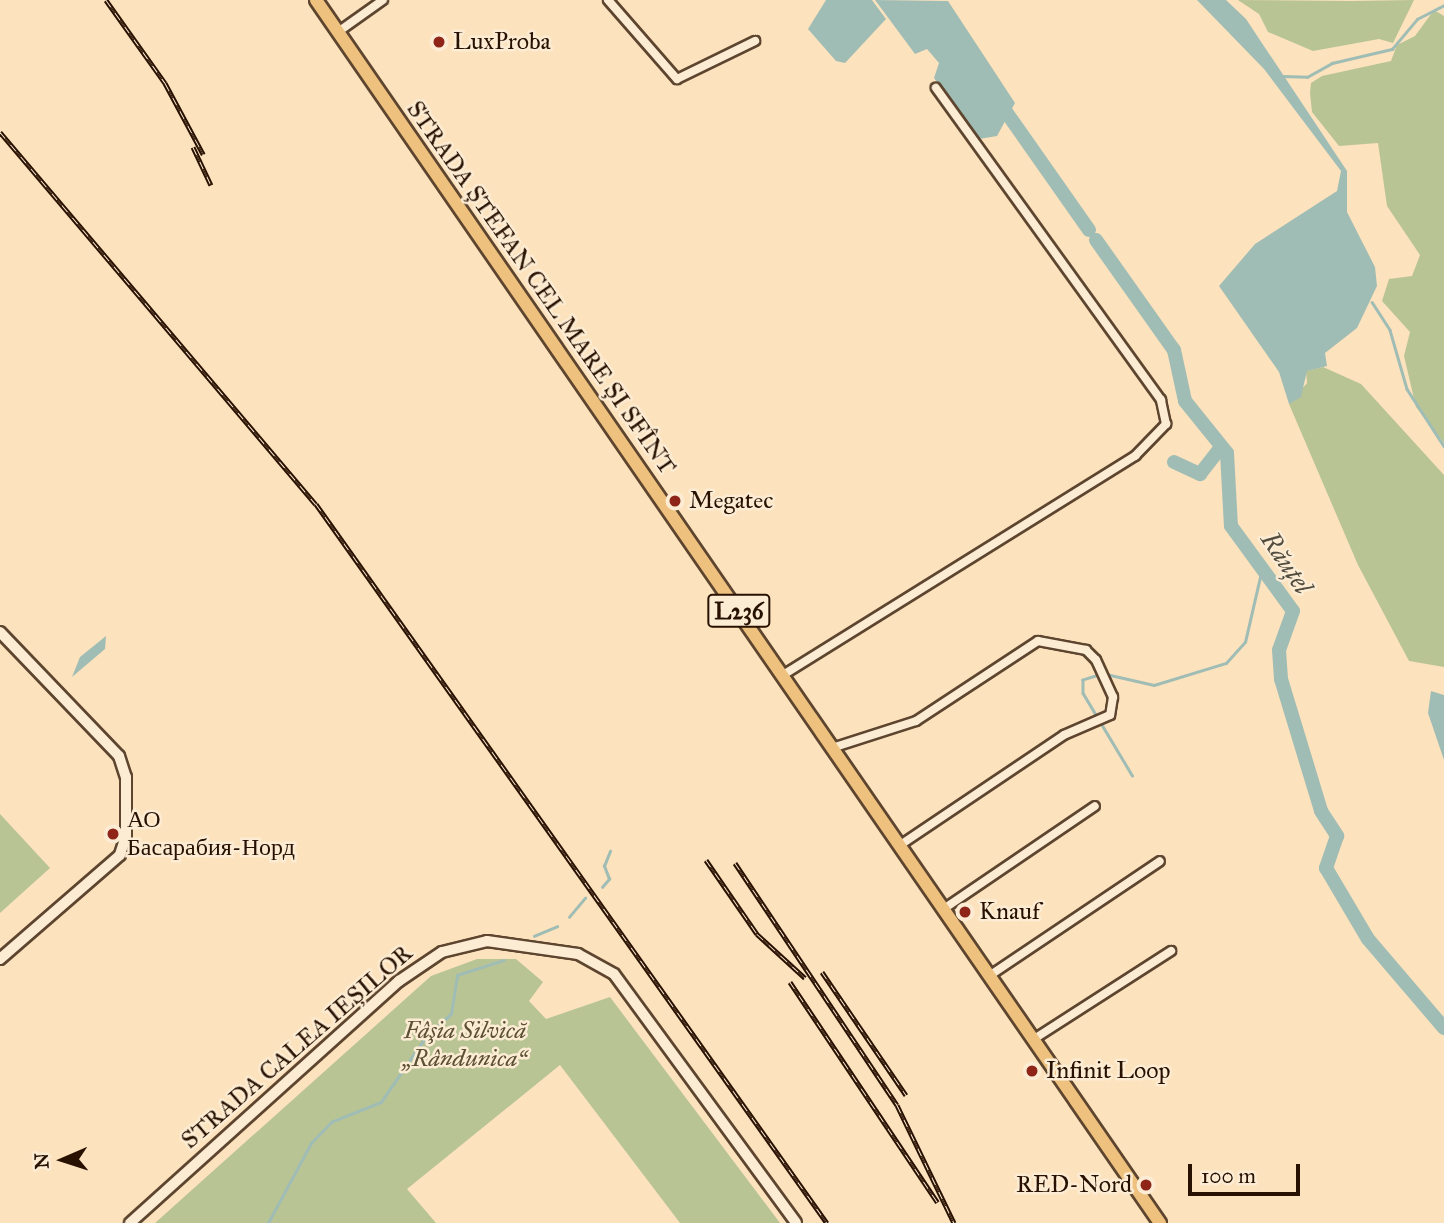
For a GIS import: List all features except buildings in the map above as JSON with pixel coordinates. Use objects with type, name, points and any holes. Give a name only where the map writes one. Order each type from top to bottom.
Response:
[{"type":"main road","name":"STRADA ȘTEFAN CEL MARE ȘI SFÎNT","points":[[316,0],[992,974],[1160,1223]]},
{"type":"street","points":[[338,32],[383,0]]},
{"type":"street","points":[[608,0],[677,79],[755,41]]},
{"type":"street","points":[[783,674],[1135,456],[1166,424],[1161,400],[936,88]]},
{"type":"street","points":[[0,632],[104,738],[126,777],[126,836],[120,855],[0,959]]},
{"type":"street","points":[[835,747],[924,716],[1038,641],[1091,653],[1112,690],[1110,715],[1064,735],[902,844]]},
{"type":"street","points":[[945,908],[1095,806]]},
{"type":"street","points":[[992,974],[1160,861]]},
{"type":"street","name":"STRADA CALEA IEȘILOR","points":[[130,1223],[414,969],[453,947],[487,941],[578,954],[614,974],[796,1223]]},
{"type":"street","points":[[1034,1039],[1171,950]]},
{"type":"green space","points":[[1238,0],[1414,0],[1393,43],[1379,39],[1313,51],[1268,32],[1259,14]]},
{"type":"green space","points":[[1434,10],[1444,16],[1444,443],[1416,407],[1404,356],[1410,332],[1382,301],[1389,279],[1412,276],[1420,255],[1387,206],[1378,143],[1339,146],[1312,112],[1310,93],[1311,83],[1322,76],[1391,61],[1397,45],[1415,36]]},
{"type":"green space","points":[[1323,367],[1361,384],[1444,475],[1444,667],[1409,661],[1358,565],[1289,404],[1307,383],[1306,371]]},
{"type":"green space","points":[[0,814],[50,868],[0,913]]},
{"type":"green space","name":"Fâşia Silvică „Rândunica“","points":[[477,959],[516,959],[543,982],[529,1001],[546,1019],[610,997],[780,1223],[680,1223],[560,1065],[407,1189],[436,1223],[155,1223],[431,976]]},
{"type":"water","points":[[826,0],[872,0],[886,19],[845,63],[836,61],[808,29]]},
{"type":"water","points":[[875,0],[948,1],[1015,103],[997,136],[979,139],[934,78],[939,63],[927,49],[915,54]]},
{"type":"water","points":[[1197,0],[1226,0],[1246,19],[1347,171],[1347,212],[1375,267],[1377,286],[1357,328],[1325,353],[1327,366],[1307,371],[1301,397],[1289,404],[1279,372],[1219,286],[1255,244],[1337,191],[1341,171],[1264,69]]},
{"type":"water","points":[[106,636],[105,649],[72,677],[80,657]]},
{"type":"water","points":[[1431,691],[1444,695],[1444,760],[1428,713]]},
{"type":"waterway","points":[[1283,76],[1307,77],[1332,63],[1392,49],[1417,19],[1444,5]]},
{"type":"waterway","name":"Răuțel","points":[[997,99],[1089,230]]},
{"type":"waterway","name":"Răuțel","points":[[1096,240],[1174,350],[1185,401],[1227,453],[1231,526],[1293,611],[1279,650],[1281,679],[1321,811],[1337,836],[1326,868],[1368,939],[1444,1028]]},
{"type":"waterway","points":[[1372,302],[1390,330],[1407,389],[1444,446]]},
{"type":"waterway","points":[[1174,462],[1200,474],[1221,447]]},
{"type":"waterway","points":[[1106,674],[1154,685],[1226,663],[1245,642],[1263,564]]},
{"type":"waterway","points":[[1099,675],[1083,680],[1083,693],[1132,775]]},
{"type":"waterway","points":[[602,887],[609,879],[604,866],[610,851]]},
{"type":"waterway","points":[[569,917],[585,898]]},
{"type":"waterway","points":[[534,936],[557,926]]},
{"type":"waterway","points":[[268,1223],[311,1143],[331,1122],[381,1102],[425,1038],[451,1014],[457,975],[504,960]]},
{"type":"railway","points":[[106,0],[165,83],[203,154]]},
{"type":"railway","points":[[0,132],[316,504],[827,1223]]},
{"type":"railway","points":[[193,147],[211,185]]},
{"type":"railway","points":[[706,860],[757,934],[805,978]]},
{"type":"railway","points":[[735,863],[897,1105],[954,1223]]},
{"type":"railway","points":[[822,972],[906,1095]]},
{"type":"railway","points":[[790,982],[937,1202]]},
{"type":"place","name":"LuxProba","points":[[439,42]]},
{"type":"place","name":"Megatec","points":[[675,501]]},
{"type":"place","name":"АО Басарабия-Норд","points":[[113,834]]},
{"type":"place","name":"Knauf","points":[[965,912]]},
{"type":"place","name":"Infinit Loop","points":[[1032,1071]]},
{"type":"place","name":"RED-Nord","points":[[1146,1185]]}]
